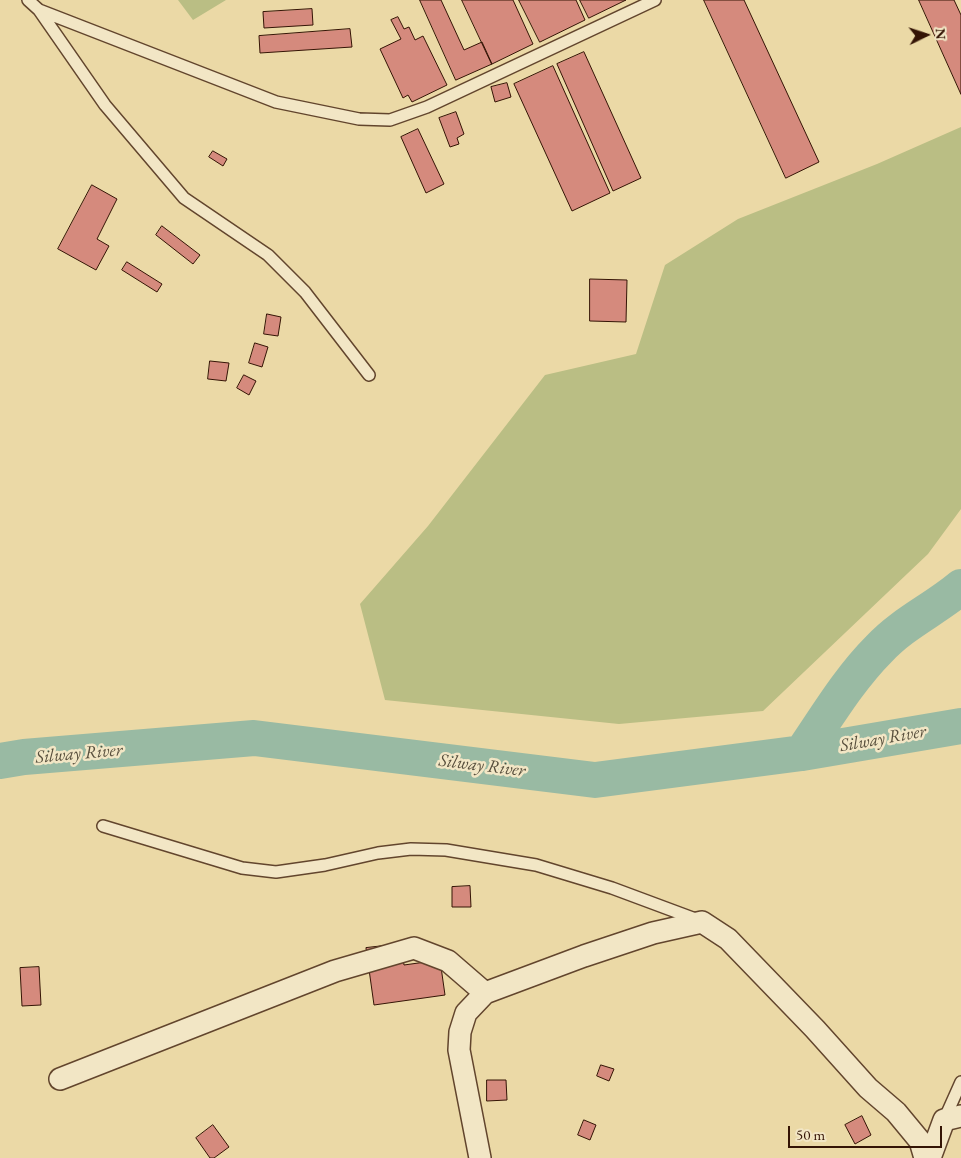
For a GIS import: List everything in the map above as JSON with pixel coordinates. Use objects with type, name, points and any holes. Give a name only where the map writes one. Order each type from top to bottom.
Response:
[{"type":"street","points":[[480,1158],[459,1050],[460,1032],[466,1013],[485,993],[514,981],[653,933],[702,922],[728,939],[815,1029],[868,1088],[896,1112],[920,1141],[926,1158]]},
{"type":"street","points":[[60,1078],[335,971],[414,948],[448,961],[485,993]]},
{"type":"street","points":[[930,1158],[952,1118]]},
{"type":"lane","points":[[28,0],[40,10],[105,105],[184,198],[268,255],[305,292],[369,375]]},
{"type":"lane","points":[[40,10],[276,102],[359,119],[390,120],[427,107],[655,0]]},
{"type":"lane","points":[[103,826],[242,868],[276,872],[325,865],[378,852],[411,849],[446,850],[536,865],[612,888],[702,922]]},
{"type":"lane","points":[[952,1118],[961,1082]]},
{"type":"green space","points":[[178,0],[226,0],[193,20]]},
{"type":"green space","points":[[961,127],[961,509],[928,554],[763,711],[619,724],[385,700],[360,604],[428,526],[545,375],[636,354],[665,265],[738,219],[877,164]]},
{"type":"building","points":[[420,0],[441,0],[464,50],[482,42],[492,64],[456,80]]},
{"type":"building","points":[[462,0],[513,0],[533,44],[492,64]]},
{"type":"building","points":[[519,0],[576,0],[585,20],[540,42]]},
{"type":"building","points":[[580,0],[626,0],[589,18]]},
{"type":"building","points":[[704,0],[744,0],[819,162],[786,178]]},
{"type":"building","points":[[919,0],[954,0],[961,15],[961,94]]},
{"type":"building","points":[[312,9],[313,25],[264,28],[263,12]]},
{"type":"building","points":[[398,17],[404,29],[409,27],[415,40],[423,36],[447,85],[412,102],[408,95],[403,98],[380,49],[401,39],[391,20]]},
{"type":"building","points":[[350,29],[352,47],[260,53],[259,36]]},
{"type":"building","points":[[584,52],[641,178],[613,191],[557,64]]},
{"type":"building","points":[[553,66],[610,193],[572,211],[514,84]]},
{"type":"building","points":[[507,83],[511,97],[495,102],[491,87]]},
{"type":"building","points":[[456,112],[464,134],[457,138],[459,144],[450,147],[439,118]]},
{"type":"building","points":[[418,129],[444,184],[426,193],[401,137]]},
{"type":"building","points":[[213,151],[227,159],[223,166],[209,157]]},
{"type":"building","points":[[92,185],[117,199],[97,239],[109,246],[96,270],[58,249]]},
{"type":"building","points":[[162,226],[200,255],[193,264],[156,235]]},
{"type":"building","points":[[127,262],[162,284],[157,292],[122,270]]},
{"type":"building","points":[[590,279],[627,280],[626,322],[590,321]]},
{"type":"building","points":[[267,314],[281,317],[278,336],[264,334]]},
{"type":"building","points":[[255,343],[268,347],[262,367],[249,363]]},
{"type":"building","points":[[210,361],[229,363],[226,381],[208,379]]},
{"type":"building","points":[[244,375],[256,381],[249,395],[237,388]]},
{"type":"building","points":[[470,886],[471,907],[452,907],[452,887]]},
{"type":"building","points":[[401,944],[404,965],[440,960],[445,995],[374,1005],[366,948]]},
{"type":"building","points":[[39,967],[41,1005],[22,1006],[20,968]]},
{"type":"building","points":[[601,1065],[614,1069],[609,1081],[597,1076]]},
{"type":"building","points":[[487,1080],[506,1080],[507,1100],[487,1101]]},
{"type":"building","points":[[862,1116],[871,1135],[855,1144],[845,1125]]},
{"type":"building","points":[[584,1120],[596,1125],[590,1140],[578,1135]]},
{"type":"building","points":[[213,1125],[229,1147],[214,1158],[210,1158],[196,1138]]},
{"type":"waterway","points":[[802,753],[848,686],[879,649],[898,631],[961,587]]},
{"type":"waterway","name":"Silway River","points":[[0,761],[24,757],[254,738],[595,780],[802,753],[961,726]]}]
